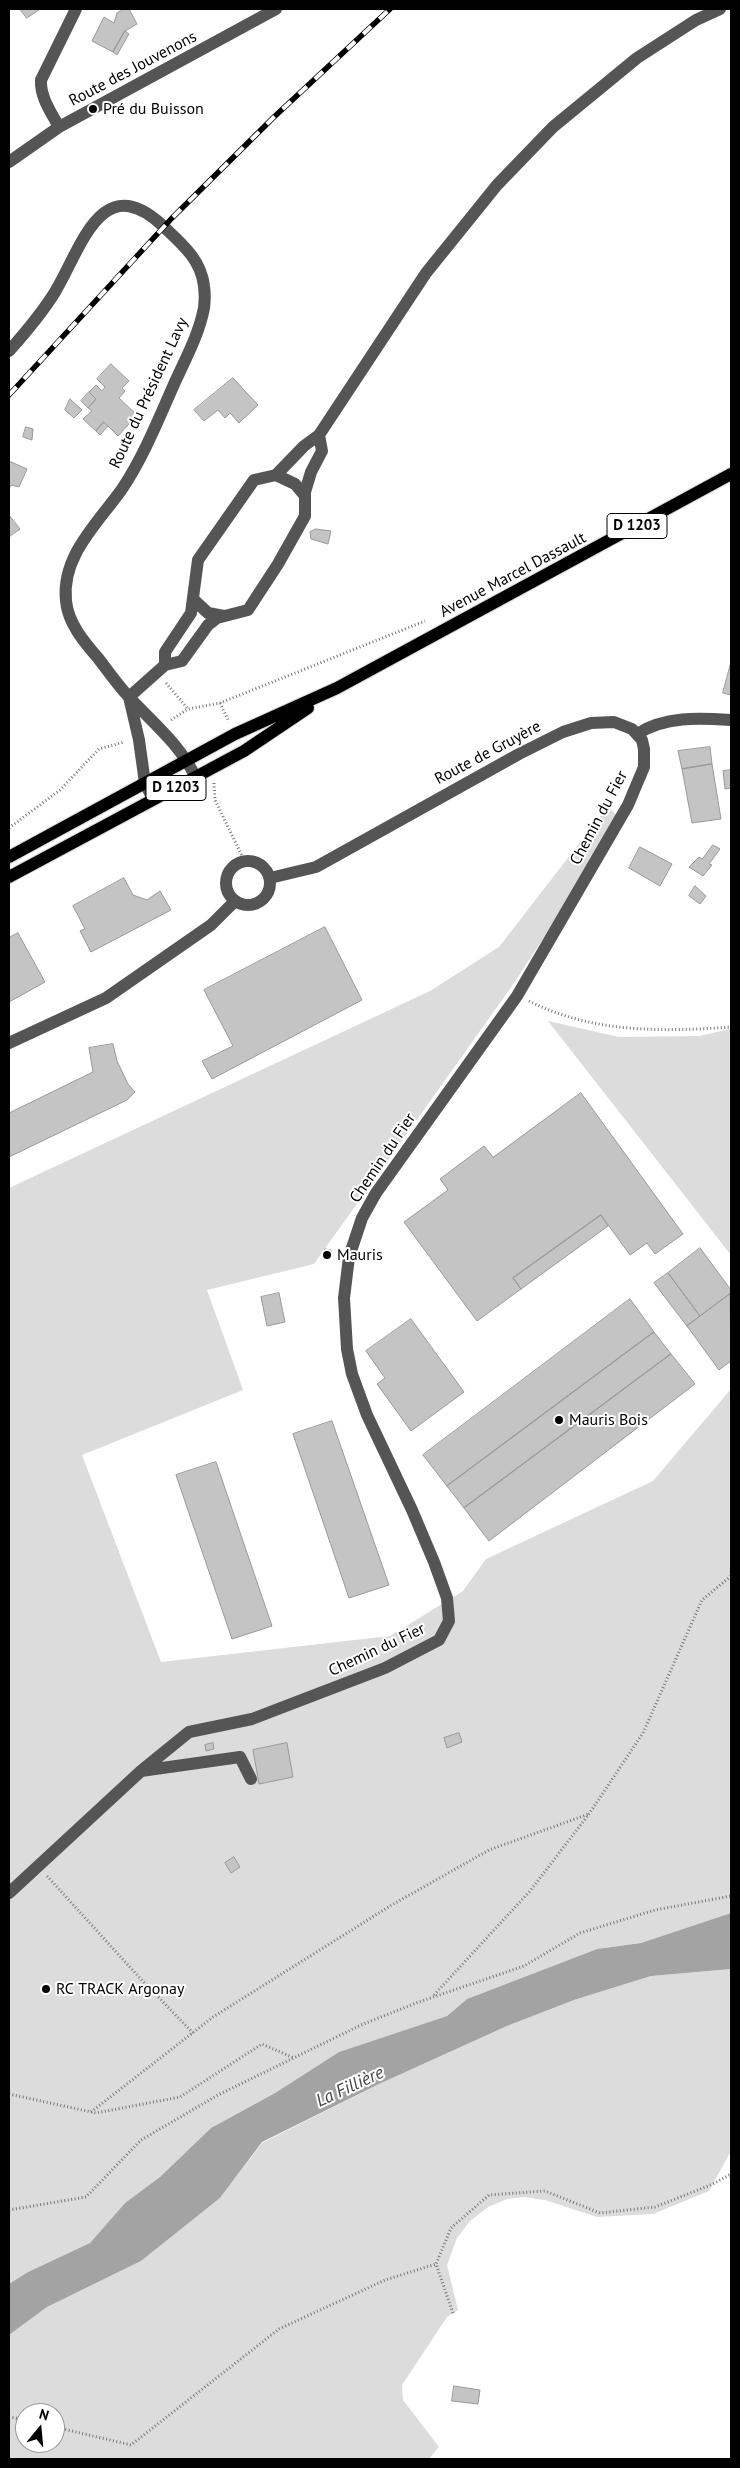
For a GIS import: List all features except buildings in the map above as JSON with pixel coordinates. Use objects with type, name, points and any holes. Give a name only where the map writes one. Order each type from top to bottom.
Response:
[{"type":"main road","name":"Avenue Marcel Dassault","points":[[9,856],[235,734],[337,688],[731,474]]},
{"type":"main road","name":"Avenue Marcel Dassault","points":[[9,876],[225,762],[337,688]]},
{"type":"street","points":[[59,127],[45,102],[41,80],[76,9]]},
{"type":"street","name":"Route des Jouvenons","points":[[9,162],[59,127],[276,9]]},
{"type":"street","points":[[161,669],[165,652],[191,613],[198,560],[254,480],[276,475],[304,446],[319,435],[426,273],[497,185],[553,127],[637,58],[696,20],[720,9]]},
{"type":"street","name":"Route du Président Lavy","points":[[9,351],[44,310],[94,222],[113,207],[128,206],[136,208],[155,218],[194,257],[200,268],[205,293],[198,330],[139,458],[123,487],[77,550],[68,575],[66,600],[72,622],[86,644],[128,697],[163,730],[187,760],[196,778]]},
{"type":"street","points":[[128,697],[161,669],[182,661],[208,625],[224,616],[248,610],[278,564],[305,516],[305,496],[311,472],[322,451],[319,435]]},
{"type":"street","points":[[276,475],[295,484],[305,496]]},
{"type":"street","points":[[194,600],[208,613],[224,616]]},
{"type":"street","name":"Route du Président Lavy","points":[[128,697],[139,740],[145,783],[153,800]]},
{"type":"street","points":[[636,734],[653,724],[668,720],[731,720]]},
{"type":"street","name":"Route de Gruyère","points":[[270,878],[316,866],[519,754],[563,732],[590,723],[604,721],[624,725],[636,734]]},
{"type":"street","name":"Chemin du Fier","points":[[141,1771],[189,1732],[252,1719],[385,1668],[439,1640],[449,1621],[447,1598],[434,1562],[412,1510],[367,1415],[352,1374],[344,1324],[346,1278],[355,1238],[362,1218],[376,1193],[517,996],[636,789],[645,759],[642,740],[636,734]]},
{"type":"street","points":[[244,860],[259,864],[270,878],[267,893],[260,901],[250,905],[235,901],[226,888],[226,877],[231,868],[244,860]]},
{"type":"street","points":[[9,1042],[106,998],[211,925],[235,901]]},
{"type":"street","points":[[9,1893],[141,1771],[240,1757],[251,1780]]},
{"type":"path","points":[[163,730],[174,717],[188,709],[220,703],[431,619]]},
{"type":"path","points":[[161,669],[188,709]]},
{"type":"path","points":[[9,828],[60,790],[98,749],[113,744],[139,740]]},
{"type":"path","points":[[225,762],[215,782],[213,795],[244,860]]},
{"type":"path","points":[[517,996],[545,1010],[581,1022],[605,1026],[640,1029],[731,1027]]},
{"type":"path","points":[[432,1997],[530,1891],[589,1814],[643,1733],[702,1600],[731,1576]]},
{"type":"path","points":[[92,2112],[213,2017],[390,1906],[489,1850],[589,1814]]},
{"type":"path","points":[[55,1884],[138,1976],[193,2033]]},
{"type":"path","points":[[9,2210],[86,2197],[141,2140],[218,2095],[361,2025],[432,1997],[524,1966],[580,1933],[656,1910],[731,1896]]},
{"type":"path","points":[[9,2094],[92,2112],[180,2097],[262,2044],[295,2058]]},
{"type":"path","points":[[453,2313],[436,2264],[451,2228],[489,2195],[546,2191],[600,2213],[655,2207],[713,2184],[731,2174]]},
{"type":"path","points":[[65,2429],[132,2445],[279,2329],[385,2280],[436,2264]]},
{"type":"shaded area","points":[[608,806],[621,820],[512,986],[314,1264],[207,1290],[243,1390],[82,1455],[161,1662],[390,1636],[463,1591],[486,1559],[653,1481],[731,1389],[731,1913],[641,1943],[597,1949],[467,1999],[447,2016],[339,2052],[275,2093],[211,2128],[160,2177],[125,2203],[90,2243],[28,2272],[9,2284],[9,1188],[430,991],[499,947]]},
{"type":"shaded area","points":[[548,1021],[619,1037],[699,1036],[731,1029],[731,1255]]},
{"type":"shaded area","points":[[731,1969],[731,2151],[709,2191],[653,2214],[597,2217],[545,2200],[524,2197],[507,2199],[488,2207],[470,2221],[457,2238],[447,2265],[458,2310],[447,2317],[402,2385],[403,2400],[439,2447],[429,2459],[9,2459],[9,2335],[47,2307],[141,2261],[220,2198],[262,2143],[379,2084],[507,2026],[574,2000],[651,1976]]},
{"type":"water","name":"La Fillière","points":[[731,1913],[731,1969],[651,1976],[574,2000],[507,2026],[379,2084],[262,2142],[220,2198],[141,2261],[47,2307],[9,2335],[9,2284],[28,2272],[90,2243],[125,2203],[160,2177],[211,2128],[275,2093],[339,2052],[447,2016],[467,1999],[597,1949],[641,1943]]},
{"type":"railway","points":[[9,395],[172,218],[274,117],[390,9]]},
{"type":"place","name":"Pré du Buisson","points":[[93,109]]},
{"type":"place","name":"Mauris","points":[[327,1255]]},
{"type":"place","name":"Mauris Bois","points":[[559,1420]]},
{"type":"place","name":"RC TRACK Argonay","points":[[46,1989]]}]
